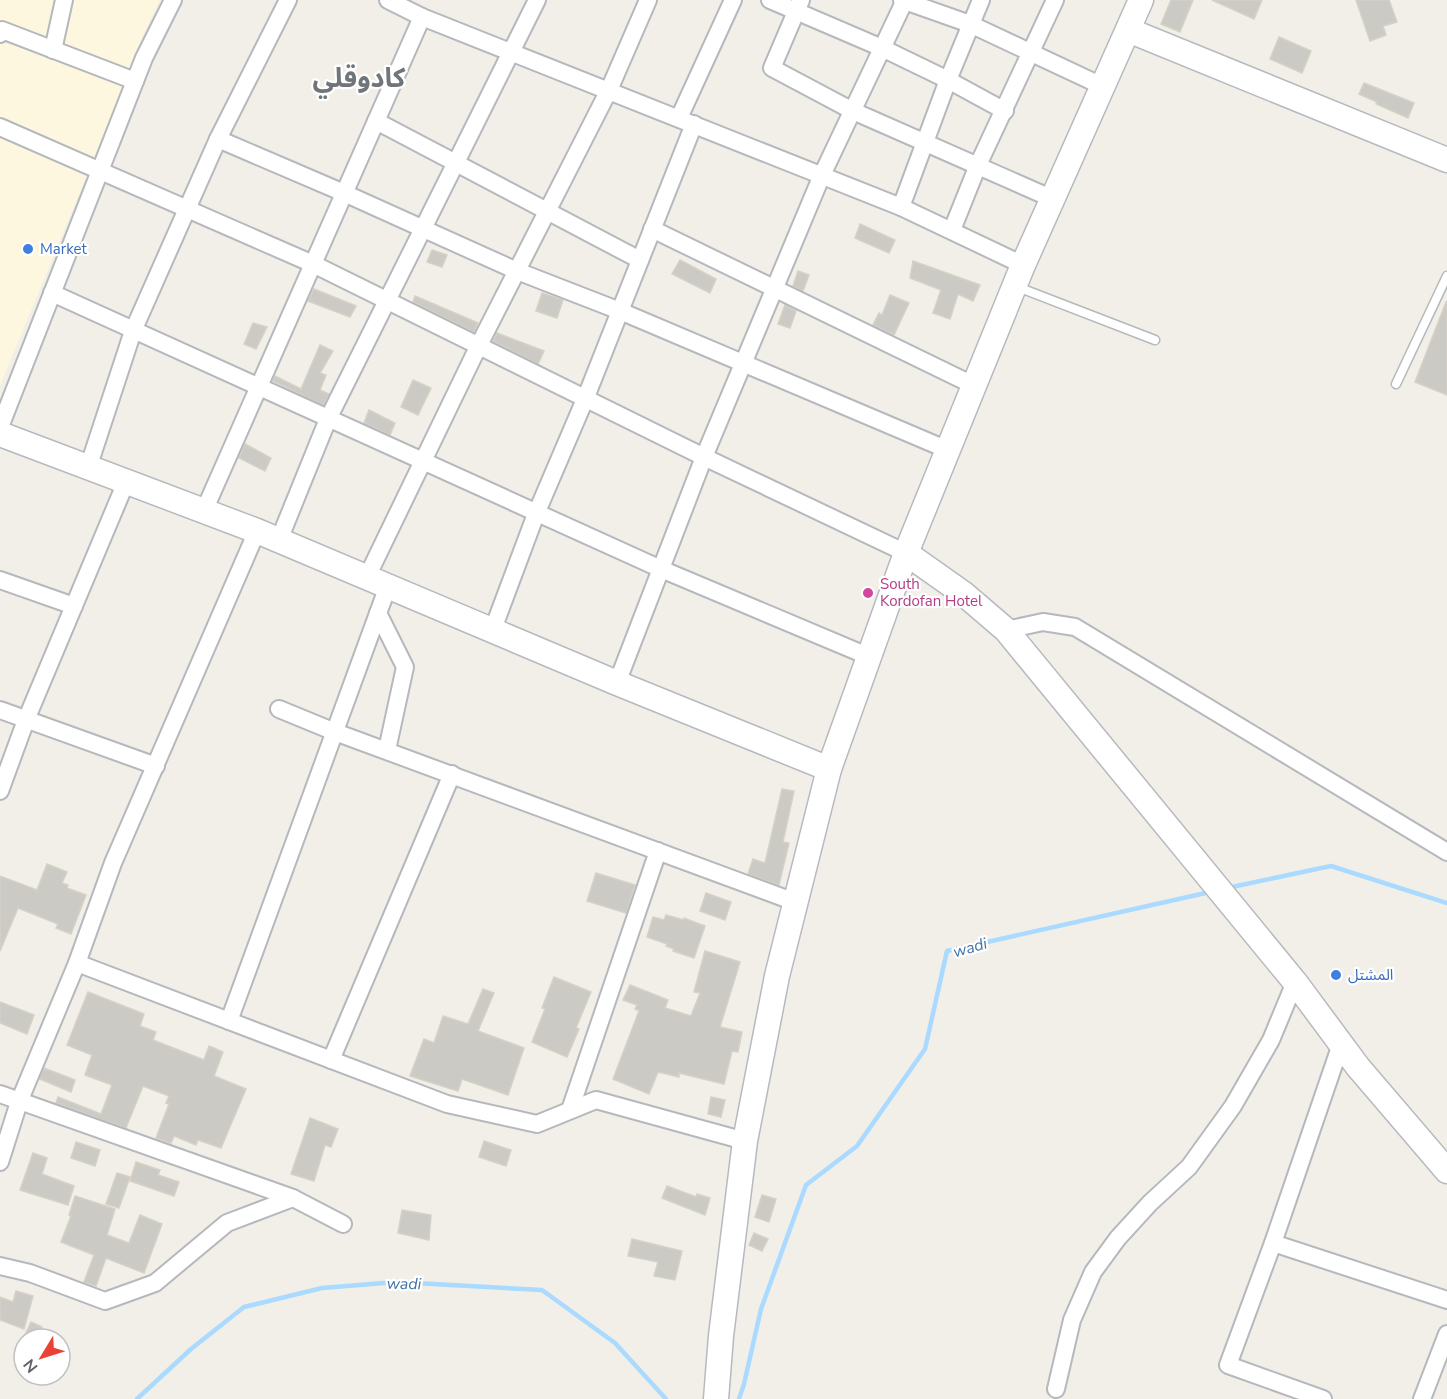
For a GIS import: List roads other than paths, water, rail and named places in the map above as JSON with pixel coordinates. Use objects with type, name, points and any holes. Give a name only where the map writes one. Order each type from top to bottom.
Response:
[{"type":"street","points":[[53,50],[64,0]]},
{"type":"street","points":[[0,427],[144,58],[173,0]]},
{"type":"street","points":[[88,468],[133,331],[218,139],[288,0]]},
{"type":"street","points":[[388,0],[512,52],[901,207],[952,230],[1019,276]]},
{"type":"street","points":[[0,1162],[19,1102],[77,963],[113,863],[156,766],[268,536],[388,301],[537,0]]},
{"type":"street","points":[[230,1021],[378,613],[378,581],[423,462],[479,345],[609,90],[648,0]]},
{"type":"street","points":[[493,629],[536,514],[586,397],[652,229],[687,121],[733,0]]},
{"type":"street","points":[[770,0],[798,6],[948,80],[1005,111]]},
{"type":"street","points":[[617,683],[704,457],[743,363],[822,175],[904,0],[970,24],[1102,86]]},
{"type":"street","points":[[901,207],[948,80],[981,0]]},
{"type":"street","points":[[952,230],[978,165],[1055,0]]},
{"type":"street","points":[[716,1399],[721,1336],[745,1141],[777,976],[830,769],[906,553],[1019,276],[1141,0]]},
{"type":"street","points":[[798,6],[772,68],[853,111],[1053,199]]},
{"type":"street","points":[[204,511],[376,121],[414,9]]},
{"type":"street","points":[[0,34],[2,30],[135,81]]},
{"type":"street","points":[[1128,30],[1447,160]]},
{"type":"street","points":[[376,121],[640,260]]},
{"type":"street","points":[[0,127],[313,264],[704,457],[906,553],[963,594],[1006,630],[1295,982],[1358,1068],[1447,1171]]},
{"type":"street","points":[[218,139],[517,271],[620,311],[948,450]]},
{"type":"street","points":[[652,229],[975,386]]},
{"type":"street","points":[[52,293],[536,514],[870,657]]},
{"type":"street","points":[[0,434],[268,536],[617,683],[830,769]]},
{"type":"street","points":[[0,790],[26,720],[126,482]]},
{"type":"street","points":[[0,580],[74,606]]},
{"type":"street","points":[[378,613],[405,667],[387,750]]},
{"type":"street","points":[[1006,630],[1043,622],[1075,627],[1447,852]]},
{"type":"street","points":[[279,709],[335,732],[795,902]]},
{"type":"street","points":[[0,710],[156,766]]},
{"type":"street","points":[[331,1060],[452,774]]},
{"type":"street","points":[[570,1110],[658,851]]},
{"type":"street","points":[[77,963],[447,1104],[537,1124],[596,1100],[745,1141]]},
{"type":"street","points":[[1056,1389],[1072,1320],[1093,1272],[1118,1238],[1189,1167],[1233,1106],[1270,1040],[1295,982]]},
{"type":"street","points":[[1323,1399],[1228,1365],[1273,1243],[1341,1044]]},
{"type":"street","points":[[0,1094],[292,1198],[343,1224]]},
{"type":"street","points":[[0,1266],[30,1273],[105,1302],[155,1283],[226,1223],[292,1198]]},
{"type":"street","points":[[1273,1243],[1447,1300]]},
{"type":"street","points":[[1422,1399],[1441,1370],[1447,1334]]},
{"type":"lane","points":[[1019,276],[1155,340]]},
{"type":"lane","points":[[1396,384],[1447,276]]},
{"type":"waterway","name":"wadi","points":[[1227,888],[1331,866],[1447,903]]},
{"type":"waterway","name":"wadi","points":[[739,1399],[761,1309],[806,1185],[857,1146],[925,1049],[947,951],[1210,892]]},
{"type":"waterway","name":"wadi","points":[[137,1399],[191,1349],[244,1307],[322,1288],[396,1282],[542,1290],[615,1343],[666,1399]]},
{"type":"place","name":"Market","points":[[28,249]]},
{"type":"place","name":"South Kordofan Hotel","points":[[868,593]]},
{"type":"place","name":"المشتل","points":[[1336,975]]},
{"type":"district","name":"كادوقلي","points":[[359,78]]}]
